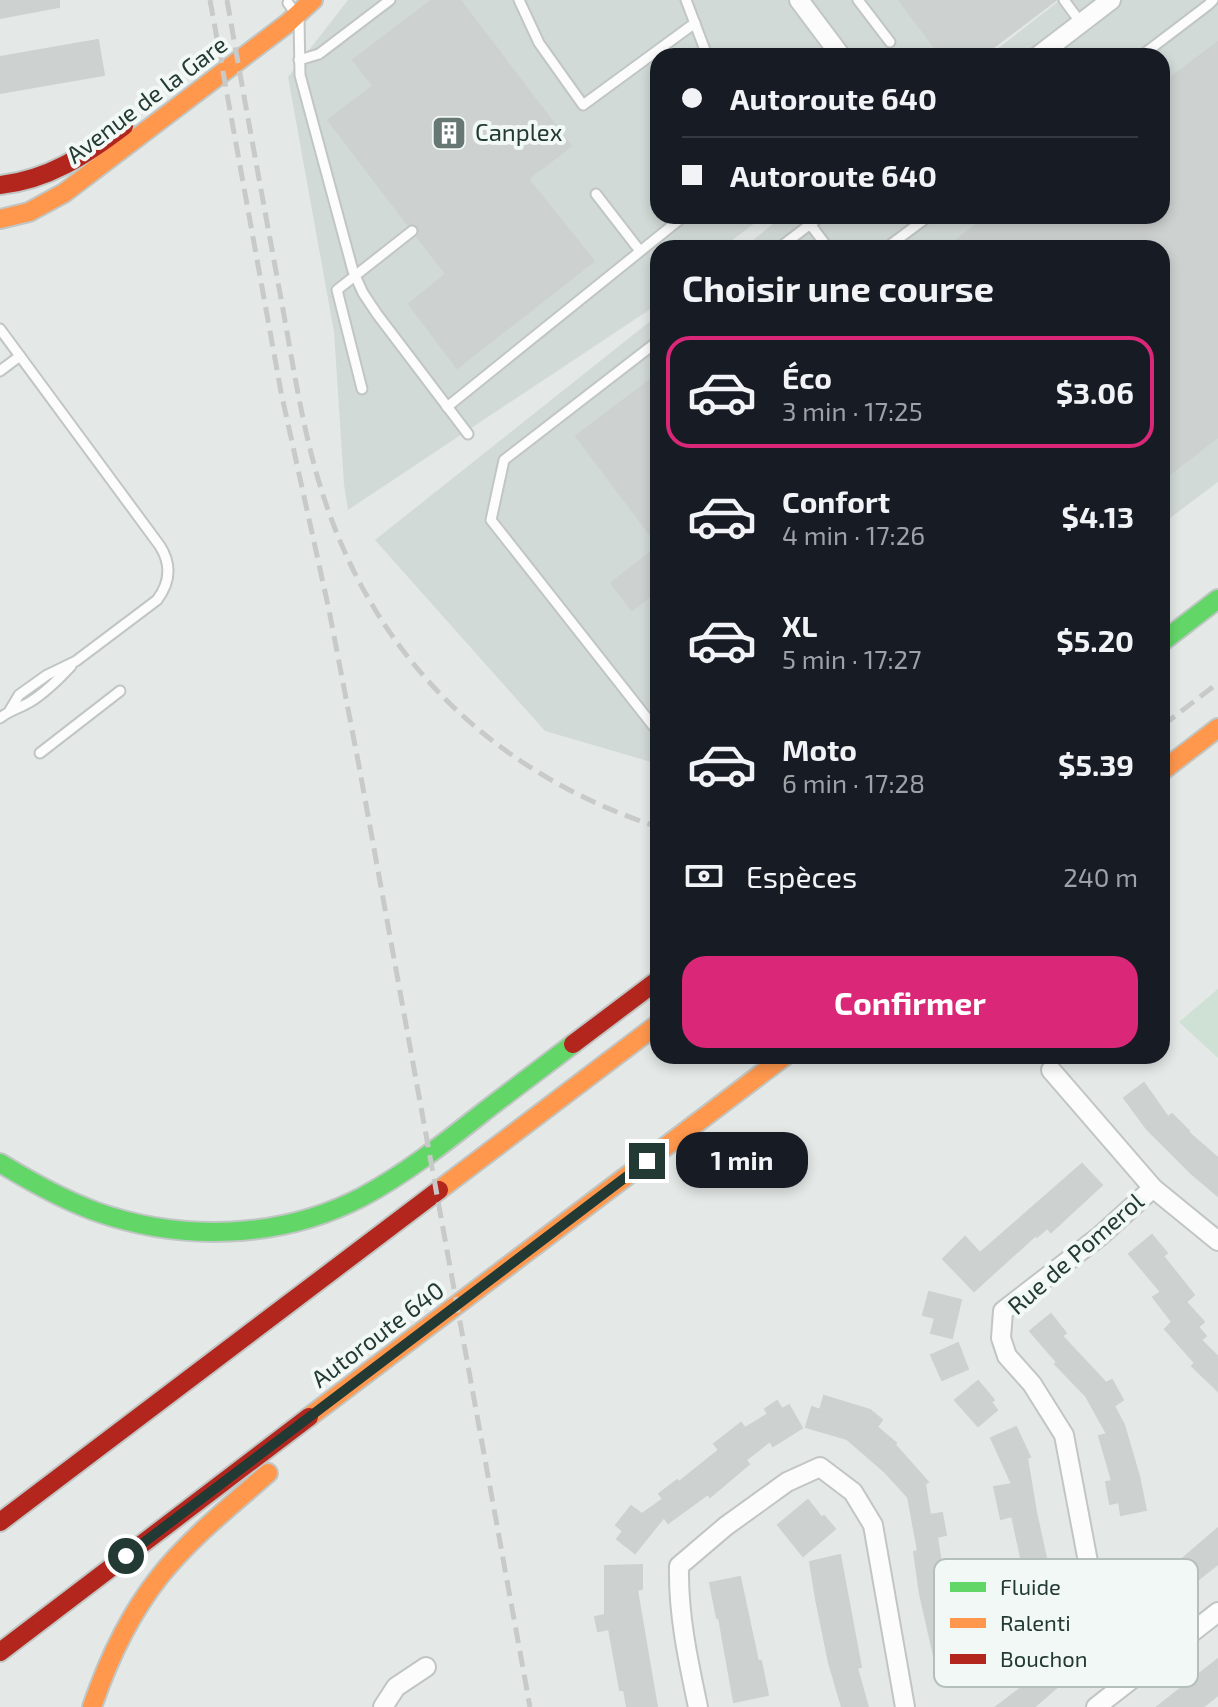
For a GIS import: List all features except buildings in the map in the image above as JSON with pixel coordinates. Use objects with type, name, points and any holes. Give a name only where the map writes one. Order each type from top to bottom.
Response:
[{"type":"main road","name":"Avenue de la Gare","points":[[0,185],[39,178],[77,159],[277,9],[313,0]]},
{"type":"main road","name":"Avenue de la Gare","points":[[0,219],[29,212],[64,193],[293,6]]},
{"type":"main road","points":[[1196,594],[1218,580]]},
{"type":"main road","points":[[1170,636],[1218,599]]},
{"type":"main road","points":[[1170,765],[1218,728]]},
{"type":"main road","points":[[0,1163],[34,1185],[80,1207],[152,1228],[214,1233],[303,1221],[338,1208],[393,1178],[650,986]]},
{"type":"main road","points":[[0,1522],[650,1030]]},
{"type":"main road","name":"Autoroute 640","points":[[0,1652],[774,1064]]},
{"type":"main road","points":[[92,1707],[130,1620],[168,1567],[428,1327]]},
{"type":"street","points":[[799,0],[835,48]]},
{"type":"street","points":[[1048,48],[1111,0]]},
{"type":"street","points":[[1051,1070],[1153,1188],[1218,1241]]},
{"type":"street","name":"Rue de Pomerol","points":[[1087,1559],[1064,1435],[1032,1384],[1007,1356],[1001,1338],[1003,1311],[1100,1236],[1153,1188]]},
{"type":"street","points":[[698,1707],[682,1628],[678,1595],[679,1566],[726,1526],[787,1482],[820,1467],[853,1492],[873,1525],[905,1707]]},
{"type":"street","points":[[1198,1628],[1218,1612]]},
{"type":"street","points":[[383,1707],[396,1687],[426,1667]]},
{"type":"street","points":[[1096,1707],[1122,1687]]},
{"type":"lane","points":[[299,60],[319,54],[390,0]]},
{"type":"lane","points":[[519,0],[539,43],[583,105],[650,56]]},
{"type":"lane","points":[[686,0],[704,48]]},
{"type":"lane","points":[[858,0],[890,42]]},
{"type":"lane","points":[[1064,0],[1081,23]]},
{"type":"lane","points":[[1152,48],[1213,0]]},
{"type":"lane","points":[[293,6],[300,27],[300,75],[348,259],[370,304],[468,434]]},
{"type":"lane","points":[[661,48],[695,23]]},
{"type":"lane","points":[[596,194],[640,251]]},
{"type":"lane","points":[[654,240],[674,224]]},
{"type":"lane","points":[[789,240],[810,224],[822,240]]},
{"type":"lane","points":[[897,240],[918,224]]},
{"type":"lane","points":[[362,389],[337,290],[412,231]]},
{"type":"lane","points":[[447,407],[650,243]]},
{"type":"lane","points":[[0,329],[160,546],[168,564],[167,583],[157,600],[76,661],[47,675],[19,695],[10,710],[0,718]]},
{"type":"lane","points":[[650,347],[504,460],[491,520],[650,722]]},
{"type":"lane","points":[[0,371],[20,356]]},
{"type":"lane","points":[[40,753],[120,691]]},
{"type":"shaded area","points":[[348,0],[1045,0],[982,48],[650,48],[650,224],[754,224],[732,240],[650,240],[649,310],[348,510],[334,332],[288,77]]},
{"type":"shaded area","points":[[1060,0],[1218,0],[1218,482],[1170,518],[1170,240],[753,240],[773,224],[1170,224],[1170,48],[998,48]]},
{"type":"shaded area","points":[[650,321],[650,762],[545,731],[375,540]]},
{"type":"green space","points":[[1218,989],[1218,1058],[1179,1022]]},
{"type":"railway","points":[[210,0],[281,392],[329,610],[359,766],[530,1707]]},
{"type":"railway","points":[[227,0],[307,435],[331,518],[355,573],[384,624],[418,670],[458,711],[502,748],[550,779],[602,806],[650,824]]},
{"type":"railway","points":[[1170,720],[1218,683]]},
{"type":"traffic: fast","points":[[1170,636],[1218,599]]},
{"type":"traffic: fast","points":[[0,1163],[72,1202],[130,1222],[197,1232],[231,1232],[299,1221],[331,1211],[393,1179],[573,1044]]},
{"type":"traffic: slow","points":[[0,219],[29,212],[64,193],[288,23],[313,0]]},
{"type":"traffic: slow","points":[[1170,765],[1218,728]]},
{"type":"traffic: slow","points":[[439,1190],[650,1030]]},
{"type":"traffic: slow","points":[[309,1417],[774,1064]]},
{"type":"traffic: slow","points":[[92,1707],[120,1638],[160,1576],[198,1535],[268,1473]]},
{"type":"traffic: jam","points":[[0,185],[50,172],[95,147],[124,126]]},
{"type":"traffic: jam","points":[[573,1044],[650,986]]},
{"type":"traffic: jam","points":[[0,1522],[439,1190]]},
{"type":"traffic: jam","points":[[0,1652],[309,1417]]},
{"type":"place","name":"Canplex","points":[[449,133]]},
{"type":"route","points":[[126,1556],[647,1161]]}]
